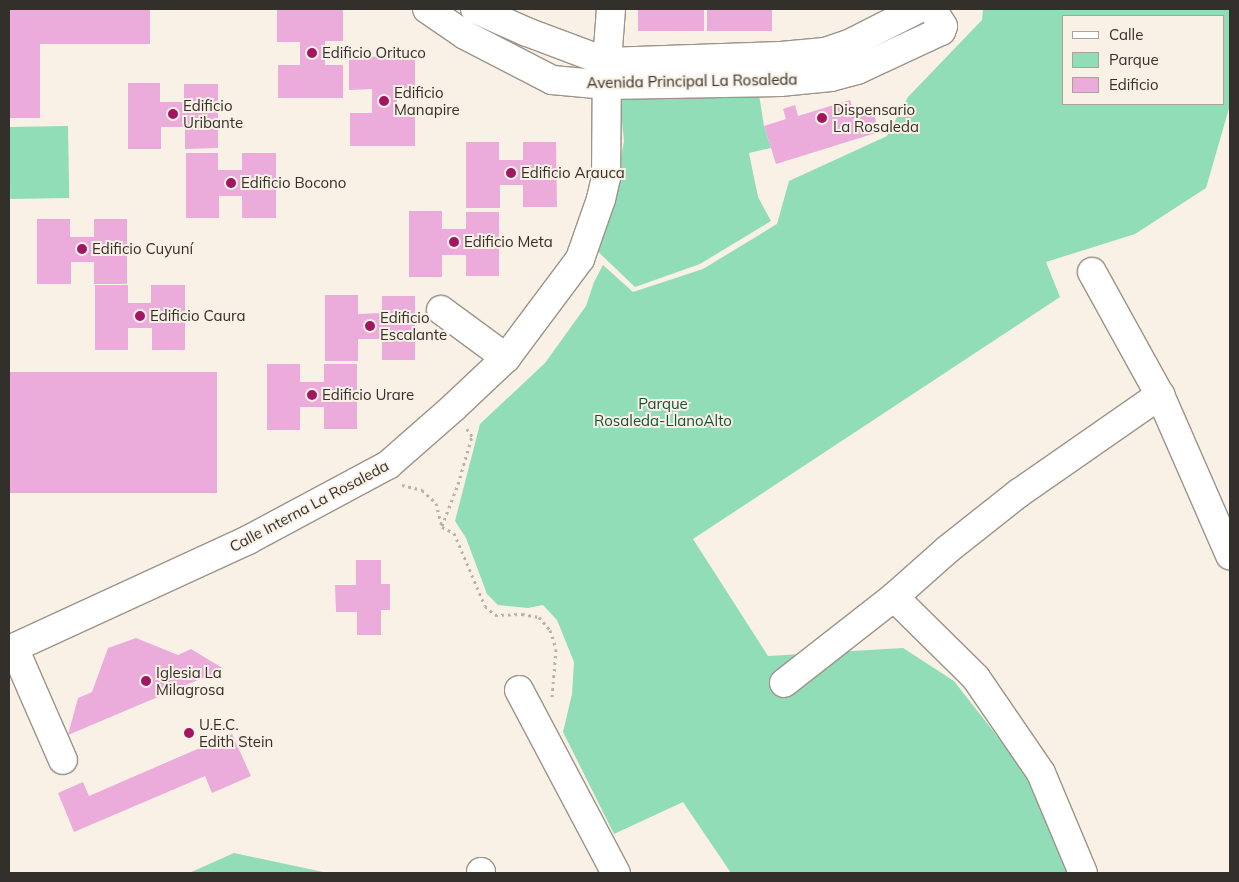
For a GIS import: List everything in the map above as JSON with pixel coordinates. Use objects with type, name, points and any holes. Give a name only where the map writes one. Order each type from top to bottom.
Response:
[{"type":"street","name":"Avenida Principal La Rosaleda","points":[[427,9],[465,36],[552,80],[826,52],[852,43],[918,9]]},
{"type":"street","name":"Avenida Principal La Rosaleda","points":[[475,9],[527,32],[607,73],[780,82],[832,77],[858,70],[942,31],[943,26],[932,9]]},
{"type":"street","name":"Calle Interna La Rosaleda","points":[[11,649],[248,540],[388,464],[454,408],[506,358],[580,259],[589,236],[606,178],[607,73],[611,9]]},
{"type":"street","points":[[1092,272],[1160,394],[1230,555]]},
{"type":"street","points":[[440,310],[506,358]]},
{"type":"street","points":[[784,683],[894,597],[948,549],[1019,493],[1160,394]]},
{"type":"street","points":[[894,597],[976,678],[1041,773],[1083,873]]},
{"type":"street","points":[[11,649],[63,760]]},
{"type":"street","points":[[518,690],[616,873]]},
{"type":"path","points":[[442,526],[458,484],[472,436],[454,408]]},
{"type":"path","points":[[388,464],[402,485],[422,490],[436,503],[442,526],[454,533],[485,606],[495,615],[522,614],[539,618],[550,630],[556,649],[552,699]]},
{"type":"green space","name":"Parque Rosaleda-LlanoAlto","points":[[983,9],[1230,9],[1230,105],[1206,188],[1135,234],[1046,262],[1060,297],[693,539],[768,656],[903,648],[954,681],[1022,768],[1069,873],[731,873],[683,802],[614,834],[563,732],[572,694],[574,662],[557,620],[543,605],[528,608],[498,605],[487,594],[466,538],[455,521],[480,424],[545,363],[586,306],[594,282],[603,265],[633,292],[703,269],[777,224],[789,181],[887,136],[908,97],[982,20]]},
{"type":"green space","points":[[757,82],[764,126],[771,148],[749,153],[758,197],[771,221],[700,264],[635,287],[589,243],[617,180],[624,141],[618,84]]},
{"type":"green space","points":[[68,126],[69,198],[10,199],[9,127]]},
{"type":"green space","points":[[234,853],[328,873],[189,873]]},
{"type":"building","points":[[9,9],[150,9],[150,44],[40,44],[40,118],[9,118]]},
{"type":"building","name":"Edificio Orituco","points":[[277,9],[343,9],[343,41],[325,41],[325,65],[343,65],[343,98],[278,98],[278,65],[300,65],[300,42],[277,42]]},
{"type":"building","points":[[638,9],[704,9],[704,31],[638,31]]},
{"type":"building","points":[[707,9],[772,9],[772,31],[707,31]]},
{"type":"building","name":"Edificio Manapire","points":[[415,56],[415,89],[397,89],[397,113],[415,112],[415,146],[350,146],[350,113],[372,113],[372,89],[349,90],[349,57]]},
{"type":"building","name":"Edificio Uribante","points":[[128,83],[160,83],[160,102],[184,102],[184,84],[218,84],[218,148],[185,149],[185,127],[161,127],[161,149],[128,149]]},
{"type":"building","points":[[850,100],[855,116],[873,111],[879,132],[776,164],[764,126],[786,119],[783,109],[795,105],[798,116]]},
{"type":"building","name":"Edificio Arauca","points":[[466,142],[499,142],[499,160],[523,160],[523,142],[556,142],[557,207],[523,207],[523,185],[500,185],[500,208],[466,208]]},
{"type":"building","name":"Edificio Bocono","points":[[186,153],[218,153],[218,170],[242,170],[242,153],[276,153],[276,218],[242,218],[242,196],[219,196],[219,218],[186,218]]},
{"type":"building","name":"Edificio Meta","points":[[409,211],[442,211],[442,229],[466,229],[466,212],[499,212],[499,276],[466,276],[466,255],[442,255],[442,277],[409,277]]},
{"type":"building","name":"Edificio Cuyuní","points":[[37,219],[70,219],[70,237],[94,237],[94,219],[127,219],[127,284],[94,284],[94,262],[71,262],[71,284],[37,284]]},
{"type":"building","name":"Edificio Caura","points":[[95,285],[128,285],[128,303],[151,303],[151,285],[185,285],[185,350],[152,350],[152,328],[128,328],[128,350],[95,350]]},
{"type":"building","name":"Edificio Escalante","points":[[325,295],[358,295],[358,314],[382,313],[382,296],[415,296],[415,360],[382,360],[382,339],[358,339],[358,361],[325,361]]},
{"type":"building","name":"Edificio Urare","points":[[267,364],[300,364],[300,382],[324,382],[324,364],[357,364],[357,429],[324,429],[324,407],[300,407],[300,430],[267,430]]},
{"type":"building","points":[[9,372],[217,372],[217,493],[9,493]]},
{"type":"building","points":[[356,560],[381,560],[381,584],[390,584],[390,610],[381,610],[381,635],[357,635],[357,612],[336,612],[335,585],[356,585]]},
{"type":"building","name":"Iglesia La Milagrosa","points":[[136,638],[178,655],[191,649],[224,669],[68,735],[78,698],[92,692],[108,648]]},
{"type":"building","points":[[232,734],[251,776],[212,793],[205,776],[74,832],[58,793],[83,782],[89,796]]},
{"type":"place","name":"Edificio Orituco","points":[[312,53]]},
{"type":"place","name":"Edificio Manapire","points":[[384,101]]},
{"type":"place","name":"Edificio Uribante","points":[[173,114]]},
{"type":"place","name":"Dispensario La Rosaleda","points":[[822,118]]},
{"type":"place","name":"Edificio Arauca","points":[[511,173]]},
{"type":"place","name":"Edificio Bocono","points":[[231,183]]},
{"type":"place","name":"Edificio Meta","points":[[454,242]]},
{"type":"place","name":"Edificio Cuyuní","points":[[82,249]]},
{"type":"place","name":"Edificio Caura","points":[[140,316]]},
{"type":"place","name":"Edificio Escalante","points":[[370,326]]},
{"type":"place","name":"Edificio Urare","points":[[312,395]]},
{"type":"place","name":"Iglesia La Milagrosa","points":[[146,681]]},
{"type":"place","name":"U.E.C. Edith Stein","points":[[189,733]]}]
